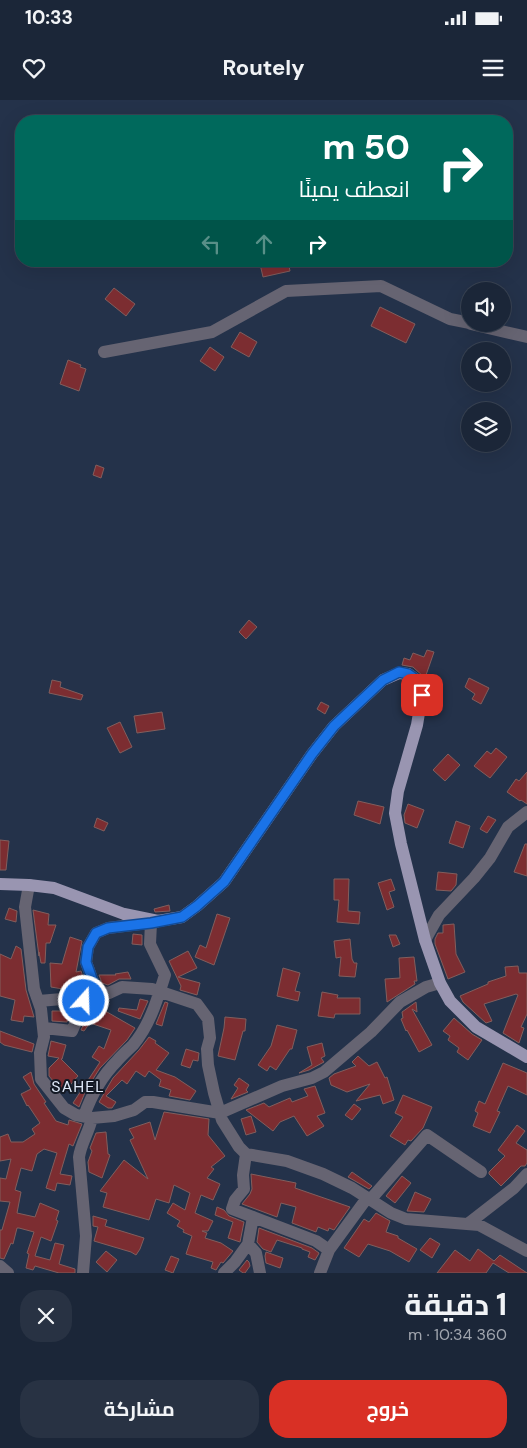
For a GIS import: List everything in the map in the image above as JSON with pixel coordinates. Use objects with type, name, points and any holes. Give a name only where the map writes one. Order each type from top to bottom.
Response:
[{"type":"main road","points":[[0,884],[54,888],[124,914],[155,922],[182,917],[224,882],[312,754],[334,726],[383,680],[399,672],[408,674],[418,681],[422,695],[417,725],[398,791],[395,812],[425,940],[440,983],[450,1001],[476,1028],[527,1057]]},
{"type":"street","points":[[104,352],[212,332],[286,291],[381,286],[450,319],[461,322]]},
{"type":"street","points":[[505,332],[527,337]]},
{"type":"street","points":[[425,940],[439,915],[490,858],[508,827],[527,812]]},
{"type":"street","points":[[29,885],[25,908],[34,989],[39,1001],[44,1028],[40,1053],[41,1079],[64,1108],[76,1115],[88,1117],[114,1116],[134,1110],[146,1102],[220,1113],[282,1086],[312,1078],[324,1072],[371,1032],[400,1002],[426,987],[440,983]]},
{"type":"street","points":[[83,1273],[86,1236],[79,1157],[80,1148],[90,1130],[88,1117],[89,1101],[103,1079],[133,1045],[147,1025],[160,991],[165,975],[150,944],[155,922],[108,928],[96,933],[88,947],[86,962],[95,987],[100,992],[109,993],[122,987],[152,989],[160,991],[197,1004],[208,1019],[210,1038],[207,1049],[208,1065],[222,1120],[239,1147],[246,1154],[287,1161],[323,1174],[352,1188],[392,1213],[406,1219],[479,1225],[527,1251]]},
{"type":"street","points":[[44,1028],[72,1031],[84,1001],[95,987]]},
{"type":"street","points":[[39,1001],[84,1001]]},
{"type":"street","points":[[320,1273],[329,1250],[368,1199],[427,1135],[481,1172]]},
{"type":"street","points":[[246,1154],[244,1189],[235,1200],[232,1209],[316,1241],[329,1250]]},
{"type":"street","points":[[469,1223],[514,1188],[527,1174]]},
{"type":"street","points":[[224,1273],[248,1244],[253,1217]]},
{"type":"street","points":[[248,1244],[256,1253],[260,1273]]},
{"type":"street","points":[[0,1266],[8,1273]]},
{"type":"building","points":[[261,267],[289,267],[290,271],[263,277]]},
{"type":"building","points":[[114,288],[135,304],[126,316],[105,299]]},
{"type":"building","points":[[380,307],[415,324],[406,343],[371,326]]},
{"type":"building","points":[[240,332],[257,342],[249,357],[231,347]]},
{"type":"building","points":[[210,347],[224,357],[215,371],[200,361]]},
{"type":"building","points":[[68,360],[86,369],[79,391],[60,384]]},
{"type":"building","points":[[96,465],[104,468],[101,478],[93,475]]},
{"type":"building","points":[[249,620],[257,627],[246,639],[239,632]]},
{"type":"building","points":[[427,650],[434,652],[425,678],[413,667],[402,665],[404,658],[410,660],[413,653],[424,657]]},
{"type":"building","points":[[469,678],[489,688],[481,704],[472,699],[475,694],[465,687]]},
{"type":"building","points":[[52,680],[61,682],[60,687],[83,695],[81,700],[49,693]]},
{"type":"building","points":[[321,702],[329,706],[325,714],[317,709]]},
{"type":"building","points":[[162,712],[165,729],[137,733],[134,716]]},
{"type":"building","points":[[120,722],[132,747],[120,753],[107,728]]},
{"type":"building","points":[[496,748],[507,757],[490,778],[474,766],[487,751],[491,754]]},
{"type":"building","points":[[448,754],[460,765],[445,781],[433,770]]},
{"type":"building","points":[[527,772],[527,804],[507,792],[516,779],[519,781]]},
{"type":"building","points":[[358,801],[384,807],[380,824],[354,815]]},
{"type":"building","points":[[408,804],[424,810],[417,828],[405,823],[404,815]]},
{"type":"building","points":[[488,816],[496,820],[487,833],[480,829]]},
{"type":"building","points":[[97,818],[108,823],[104,831],[94,827]]},
{"type":"building","points":[[456,821],[470,826],[463,848],[449,843]]},
{"type":"building","points":[[0,840],[9,841],[6,870],[0,870]]},
{"type":"building","points":[[525,844],[527,844],[527,876],[514,872]]},
{"type":"building","points":[[438,872],[457,874],[456,885],[451,891],[436,890]]},
{"type":"building","points":[[334,879],[349,879],[348,911],[360,912],[359,924],[337,922],[339,900],[334,900]]},
{"type":"building","points":[[391,879],[395,890],[389,892],[394,907],[387,910],[378,883]]},
{"type":"building","points":[[169,905],[170,911],[155,912],[154,909]]},
{"type":"building","points":[[9,908],[17,911],[16,922],[5,919]]},
{"type":"building","points":[[33,910],[49,914],[48,925],[56,925],[50,943],[46,943],[45,963],[41,963],[39,952],[39,956]]},
{"type":"building","points":[[217,914],[230,918],[214,965],[195,957],[200,945],[206,948]]},
{"type":"building","points":[[454,924],[456,954],[465,972],[448,979],[435,944],[435,939],[438,933],[443,933],[443,925]]},
{"type":"building","points":[[133,934],[142,935],[142,945],[132,944]]},
{"type":"building","points":[[389,935],[396,935],[400,944],[393,947]]},
{"type":"building","points":[[70,937],[82,941],[76,972],[81,971],[86,986],[82,991],[51,987],[50,963],[62,964]]},
{"type":"building","points":[[350,939],[352,959],[354,963],[357,963],[355,977],[339,976],[341,957],[336,958],[334,941]]},
{"type":"building","points":[[16,946],[21,949],[26,990],[34,1017],[24,1016],[23,1022],[11,1020],[15,1000],[0,996],[0,954],[11,959]]},
{"type":"building","points":[[188,951],[197,968],[178,977],[200,983],[197,995],[180,990],[181,986],[169,961]]},
{"type":"building","points":[[414,957],[417,981],[414,981],[415,984],[387,1002],[385,979],[400,978],[399,958]]},
{"type":"building","points":[[518,966],[519,973],[527,973],[527,1014],[521,1027],[524,1028],[519,1043],[503,1033],[518,995],[484,1004],[492,1021],[486,1023],[463,1002],[460,996],[488,984],[488,982],[506,976],[505,967]]},
{"type":"building","points":[[283,968],[300,973],[295,991],[300,992],[298,1001],[277,996]]},
{"type":"building","points":[[128,972],[131,979],[119,979],[108,985],[102,983],[99,975],[116,975]]},
{"type":"building","points":[[322,992],[338,995],[337,998],[360,998],[360,1014],[335,1014],[334,1018],[318,1016]]},
{"type":"building","points":[[140,999],[148,1001],[140,1019],[118,1011],[119,1008],[137,1010]]},
{"type":"building","points":[[165,1002],[168,1003],[162,1026],[156,1024]]},
{"type":"building","points":[[416,1002],[417,1012],[412,1009],[432,1045],[419,1052],[401,1019],[403,1018],[402,1012]]},
{"type":"building","points":[[91,1007],[100,1008],[135,1028],[127,1040],[100,1068],[86,1090],[79,1107],[73,1103],[100,1062],[92,1057],[99,1046],[104,1049],[111,1030],[90,1023],[84,1031],[81,1030]]},
{"type":"building","points":[[52,1011],[72,1011],[67,1022],[52,1021]]},
{"type":"building","points":[[225,1017],[246,1019],[245,1031],[243,1031],[235,1060],[218,1056]]},
{"type":"building","points":[[454,1018],[482,1040],[468,1060],[457,1052],[459,1048],[448,1040],[450,1036],[443,1031]]},
{"type":"building","points":[[277,1025],[297,1030],[292,1049],[290,1049],[276,1070],[270,1066],[267,1071],[258,1065],[271,1046]]},
{"type":"building","points":[[0,1031],[34,1044],[32,1052],[4,1045],[0,1042]]},
{"type":"building","points":[[149,1037],[169,1053],[156,1070],[175,1077],[196,1091],[190,1100],[169,1096],[171,1090],[159,1086],[161,1080],[149,1071],[145,1077],[136,1071],[127,1084],[122,1080],[106,1096],[116,1102],[112,1108],[108,1108],[99,1102],[113,1078]]},
{"type":"building","points":[[51,1041],[66,1045],[61,1059],[78,1076],[63,1093],[49,1076],[49,1068],[59,1058],[48,1056]]},
{"type":"building","points":[[322,1043],[325,1056],[321,1058],[324,1062],[299,1073],[312,1065],[307,1047]]},
{"type":"building","points":[[186,1049],[199,1053],[198,1061],[193,1060],[190,1068],[181,1065]]},
{"type":"building","points":[[358,1056],[369,1066],[377,1062],[385,1078],[387,1077],[394,1100],[383,1104],[380,1095],[356,1101],[370,1084],[347,1092],[331,1085],[329,1078],[334,1074],[356,1066],[352,1062]]},
{"type":"building","points":[[503,1063],[527,1073],[527,1095],[508,1086],[497,1111],[500,1112],[490,1133],[473,1126],[478,1113],[475,1111],[479,1101],[485,1104]]},
{"type":"building","points":[[31,1072],[34,1084],[56,1121],[68,1125],[69,1120],[82,1124],[73,1146],[69,1144],[60,1174],[72,1176],[70,1185],[57,1183],[55,1191],[46,1188],[57,1153],[44,1149],[37,1154],[32,1171],[21,1168],[15,1190],[21,1192],[17,1213],[35,1217],[40,1203],[59,1211],[56,1220],[58,1221],[51,1241],[41,1237],[35,1256],[50,1260],[55,1243],[64,1245],[59,1264],[75,1269],[75,1273],[59,1273],[35,1266],[33,1270],[26,1268],[29,1254],[27,1253],[34,1232],[19,1228],[17,1228],[13,1244],[11,1243],[4,1259],[0,1258],[0,1230],[2,1230],[10,1202],[0,1201],[0,1178],[6,1179],[11,1159],[0,1161],[0,1137],[8,1134],[11,1142],[23,1142],[35,1134],[32,1129],[40,1123],[27,1106],[21,1094],[31,1089],[23,1077]]},
{"type":"building","points":[[239,1078],[249,1085],[246,1090],[248,1092],[231,1099],[238,1088],[234,1085]]},
{"type":"building","points":[[315,1086],[325,1113],[317,1116],[324,1126],[307,1136],[294,1116],[280,1122],[273,1131],[246,1110],[264,1103],[269,1107],[290,1098],[292,1102],[308,1096],[304,1089]]},
{"type":"building","points":[[403,1095],[432,1107],[423,1128],[411,1141],[408,1140],[405,1145],[390,1136],[403,1117],[395,1113]]},
{"type":"building","points":[[354,1104],[361,1109],[352,1120],[345,1115]]},
{"type":"building","points":[[164,1112],[209,1119],[208,1135],[225,1156],[211,1167],[214,1169],[207,1178],[220,1184],[213,1200],[201,1195],[195,1213],[213,1221],[208,1231],[202,1231],[207,1233],[205,1238],[221,1243],[233,1251],[223,1263],[221,1262],[216,1270],[211,1268],[213,1262],[186,1254],[192,1236],[183,1232],[184,1230],[177,1226],[180,1221],[167,1213],[173,1203],[185,1210],[190,1193],[174,1185],[169,1203],[156,1199],[149,1220],[103,1207],[107,1193],[100,1191],[124,1160],[148,1179],[130,1140],[134,1138],[129,1129],[150,1122],[155,1140]]},
{"type":"building","points":[[251,1116],[256,1132],[246,1135],[241,1119]]},
{"type":"building","points":[[517,1125],[525,1131],[516,1143],[527,1150],[527,1163],[525,1166],[521,1166],[501,1186],[489,1172],[505,1156],[498,1150]]},
{"type":"building","points":[[106,1132],[108,1154],[110,1155],[102,1178],[89,1172],[88,1162],[92,1151],[90,1148],[96,1133]]},
{"type":"building","points":[[352,1172],[372,1186],[369,1189],[348,1177]]},
{"type":"building","points":[[251,1174],[296,1183],[295,1188],[350,1207],[334,1230],[329,1228],[328,1231],[318,1227],[316,1232],[292,1223],[296,1207],[281,1203],[277,1217],[242,1204],[252,1189]]},
{"type":"building","points":[[402,1176],[411,1183],[395,1203],[386,1196]]},
{"type":"building","points":[[415,1192],[431,1199],[424,1212],[407,1211]]},
{"type":"building","points":[[217,1207],[224,1210],[229,1216],[244,1222],[240,1242],[228,1238],[233,1222],[215,1215]]},
{"type":"building","points":[[376,1213],[390,1221],[386,1232],[398,1236],[398,1238],[417,1249],[409,1262],[390,1251],[368,1244],[359,1257],[344,1248],[364,1219],[369,1222]]},
{"type":"building","points":[[93,1216],[107,1220],[105,1226],[144,1238],[136,1255],[94,1241],[98,1227],[93,1226]]},
{"type":"building","points":[[259,1228],[312,1248],[319,1253],[315,1260],[308,1257],[310,1252],[277,1240],[271,1252],[263,1249],[257,1242]]},
{"type":"building","points":[[430,1238],[440,1244],[432,1258],[420,1250]]},
{"type":"building","points":[[478,1249],[494,1261],[500,1255],[527,1273],[509,1273],[493,1263],[486,1273],[437,1273],[455,1250],[470,1261]]},
{"type":"building","points":[[106,1251],[117,1260],[107,1272],[96,1262]]},
{"type":"building","points":[[266,1252],[283,1258],[280,1268],[266,1263]]},
{"type":"building","points":[[171,1256],[179,1259],[173,1273],[165,1270]]},
{"type":"building","points":[[247,1260],[250,1266],[243,1273],[239,1270]]},
{"type":"district","name":"SAHEL","points":[[78,1086]]},
{"type":"route","points":[[84,1001],[95,987],[86,962],[88,947],[96,933],[108,928],[182,917],[224,882],[312,754],[334,726],[383,680],[399,672],[408,674],[418,681],[422,695]]}]
